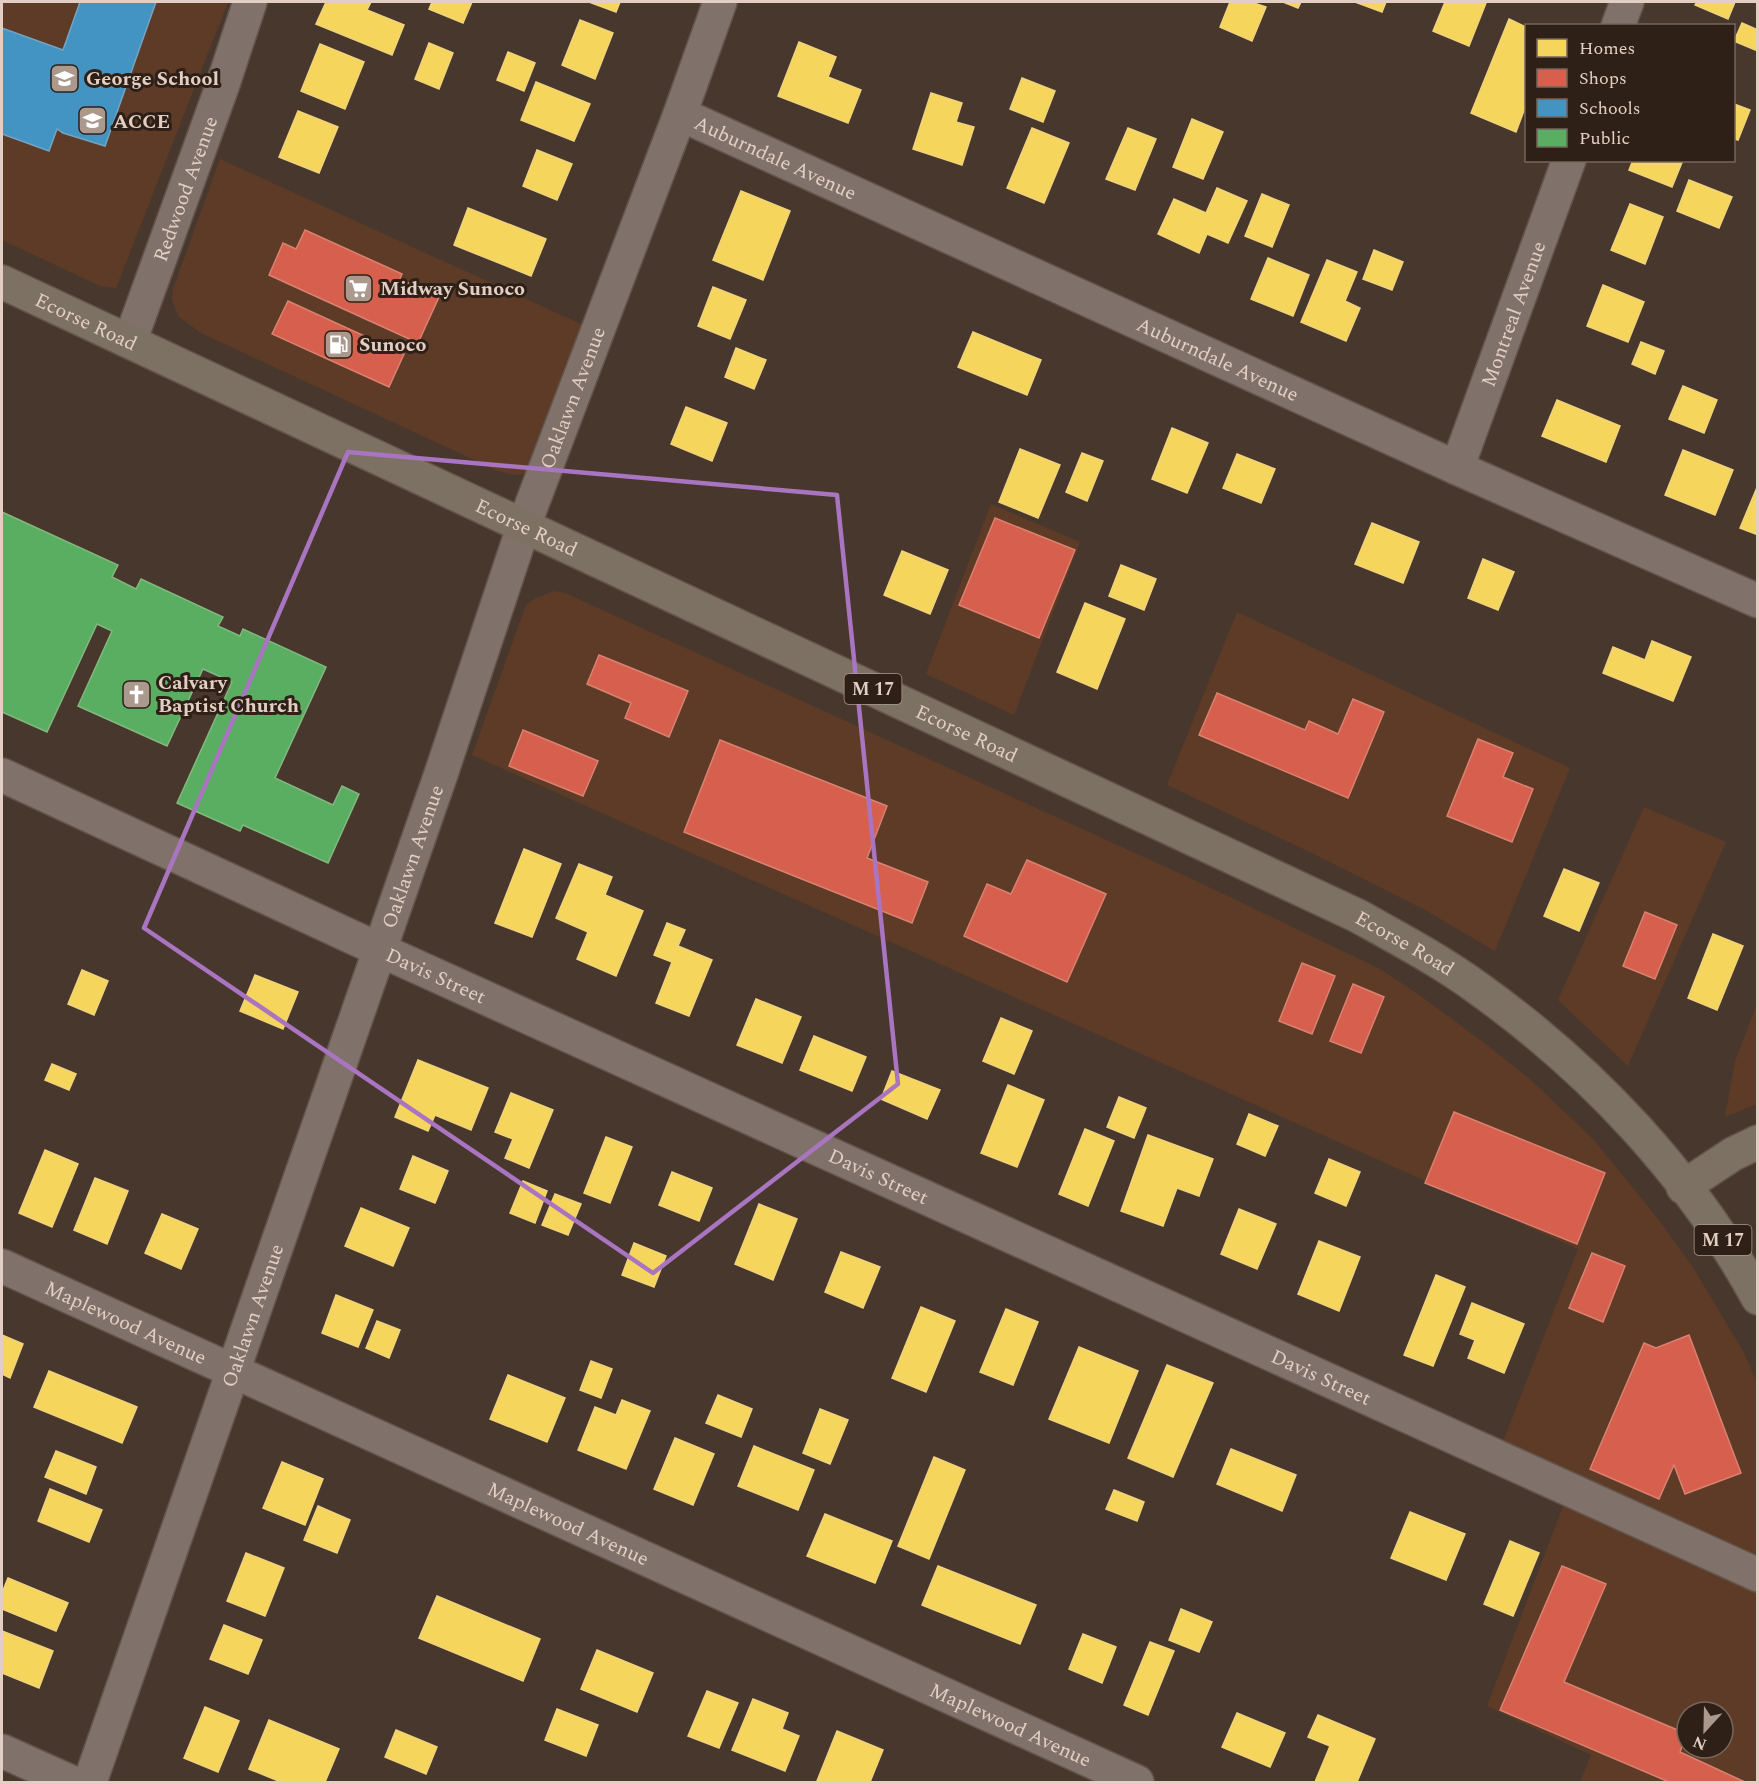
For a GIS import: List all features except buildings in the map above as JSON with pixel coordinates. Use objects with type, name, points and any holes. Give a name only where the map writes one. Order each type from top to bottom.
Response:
[{"type":"main road","name":"Ecorse Road","points":[[2,282],[1358,916],[1429,956],[1478,988],[1563,1055],[1621,1111],[1683,1187],[1731,1252],[1758,1298]]},
{"type":"main road","points":[[1683,1187],[1733,1154],[1758,1142]]},
{"type":"street","name":"Redwood Avenue","points":[[130,341],[222,87],[250,2]]},
{"type":"street","name":"Oaklawn Avenue","points":[[90,1782],[441,774],[524,525],[680,114],[720,2]]},
{"type":"street","points":[[1619,24],[1627,2]]},
{"type":"street","name":"Auburndale Avenue","points":[[680,114],[1457,468],[1758,601]]},
{"type":"street","name":"Montreal Avenue","points":[[1457,468],[1568,162]]},
{"type":"street","name":"Davis Street","points":[[2,775],[380,950],[1758,1575]]},
{"type":"street","name":"Maplewood Avenue","points":[[2,1266],[1137,1782]]},
{"type":"street","points":[[2,1751],[71,1782]]},
{"type":"highlighted area","points":[[348,452],[837,495],[898,1084],[653,1273],[144,928]]},
{"type":"shaded area","name":"ACCE","points":[[2,2],[228,2],[116,288],[100,286],[2,240]]},
{"type":"shaded area","points":[[220,159],[594,330],[538,464],[524,474],[513,475],[498,471],[201,333],[179,317],[172,300],[173,289]]},
{"type":"shaded area","points":[[991,504],[1080,542],[1014,715],[926,674]]},
{"type":"shaded area","points":[[554,591],[565,593],[1192,879],[1380,969],[1422,997],[1531,1080],[1593,1139],[1659,1220],[1694,1269],[1743,1351],[1757,1382],[1757,1782],[1580,1782],[1591,1755],[1487,1706],[1575,1475],[1502,1444],[1578,1249],[472,755],[526,605]]},
{"type":"shaded area","points":[[1237,612],[1570,768],[1495,951],[1425,910],[1314,854],[1167,785]]},
{"type":"shaded area","points":[[1644,807],[1726,842],[1628,1066],[1558,1000]]},
{"type":"shaded area","points":[[1757,1005],[1757,1104],[1725,1117],[1735,1061]]},
{"type":"place","name":"George School","points":[[65,78]]},
{"type":"place","name":"ACCE","points":[[92,121]]},
{"type":"place","name":"Midway Sunoco","points":[[359,288]]},
{"type":"place","name":"Sunoco","points":[[338,344]]},
{"type":"place","name":"Calvary Baptist Church","points":[[137,694]]}]
